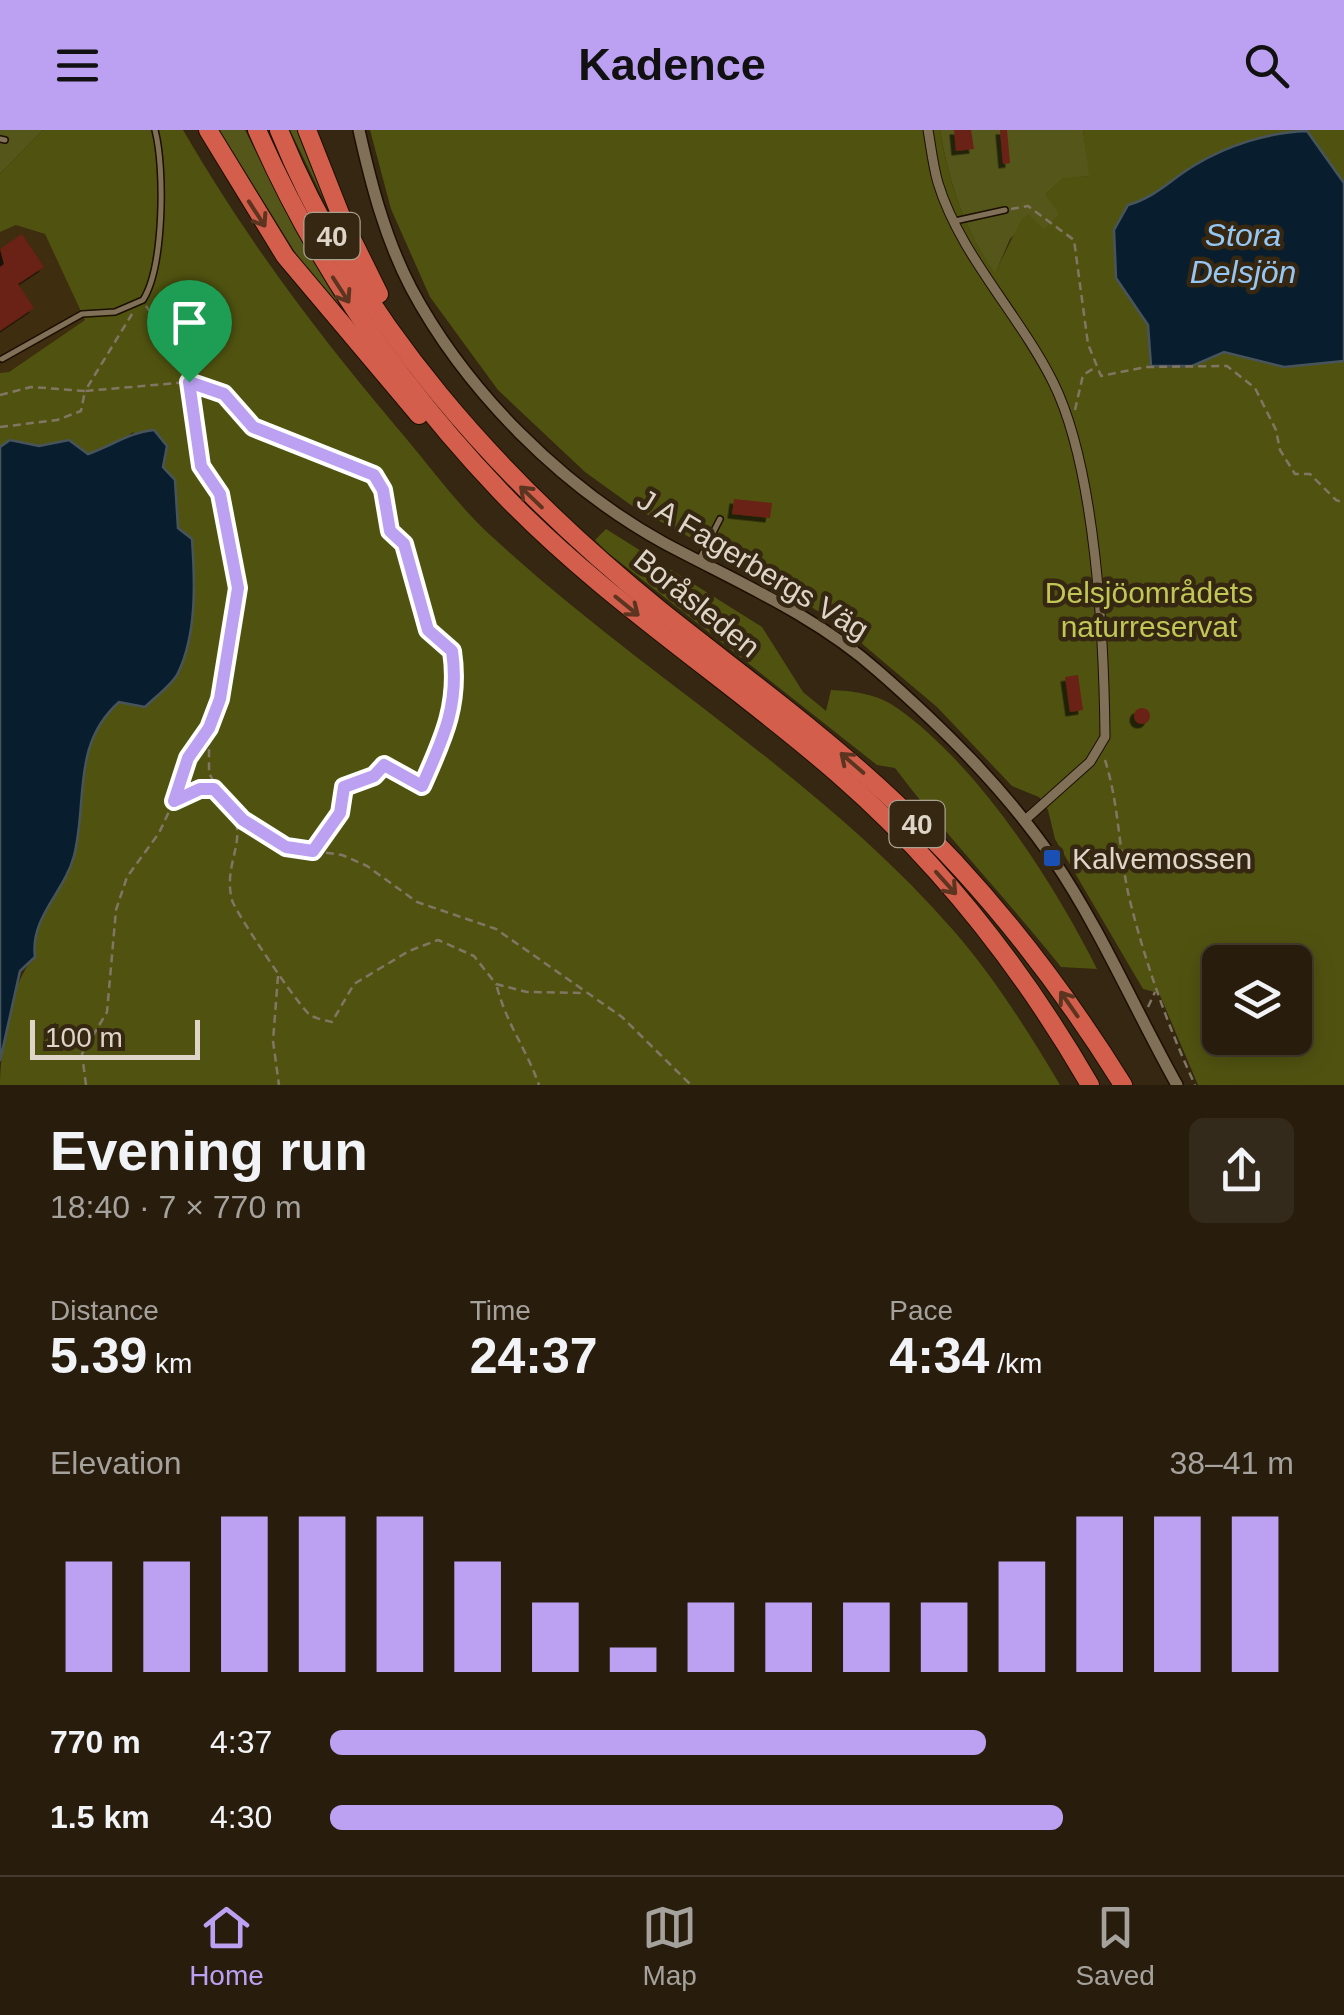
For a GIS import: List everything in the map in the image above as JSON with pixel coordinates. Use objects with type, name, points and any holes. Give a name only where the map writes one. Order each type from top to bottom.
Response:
[{"type":"highway","points":[[208,130],[260,218],[320,302],[439,437],[503,494]]},
{"type":"highway","name":"Boråsleden","points":[[257,130],[338,285],[419,398],[503,494],[604,587],[802,743],[880,812],[990,934],[1090,1085]]},
{"type":"highway","name":"Boråsleden","points":[[279,130],[346,260],[415,364],[474,437],[550,516],[850,761],[940,846],[1034,954],[1123,1085]]},
{"type":"highway","points":[[308,130],[343,221],[415,364]]},
{"type":"street","name":"J A Fagerbergs Väg","points":[[358,130],[398,257],[432,324],[462,368],[558,466],[661,541],[782,604],[874,666],[944,732],[1024,820],[1074,894],[1176,1085]]},
{"type":"street","points":[[928,130],[938,182],[955,221],[1027,334],[1068,418],[1088,521],[1102,666],[1104,736],[1101,750],[1024,820]]},
{"type":"lane","points":[[2,358],[82,314],[115,312],[140,302],[154,276],[160,160],[155,130]]},
{"type":"lane","points":[[955,221],[1005,210]]},
{"type":"lane","points":[[699,560],[720,519]]},
{"type":"path","points":[[1005,210],[1028,206],[1074,240],[1088,344],[1101,376],[1146,367],[1227,366],[1255,388],[1276,430],[1280,450],[1295,474],[1310,474],[1336,500],[1344,502]]},
{"type":"path","points":[[0,427],[57,420],[81,411],[85,392],[140,302],[174,340],[189,382],[201,466],[220,494],[238,588],[231,618],[228,670],[209,728],[188,758],[159,833],[127,877],[116,910],[107,1012],[82,1054],[86,1085]]},
{"type":"path","points":[[1068,418],[1079,406],[1083,375],[1098,366]]},
{"type":"path","points":[[0,395],[31,387],[85,392],[189,382],[224,394],[253,427],[374,475],[383,490],[390,531],[404,544],[428,630],[452,651],[457,686],[443,738],[422,786],[384,765],[374,776],[344,787],[340,813],[313,851]]},
{"type":"path","points":[[209,728],[210,773],[219,792],[243,820],[286,847],[342,855],[367,866],[417,902],[496,929],[622,1017],[690,1085]]},
{"type":"path","points":[[1101,750],[1110,774],[1129,896],[1155,990],[1195,1085]]},
{"type":"path","points":[[174,801],[200,789],[219,792]]},
{"type":"path","points":[[234,808],[239,846],[232,900],[247,930],[308,1014],[332,1022],[354,984],[409,951],[438,940],[474,956],[496,984],[507,1026],[526,1050],[539,1085]]},
{"type":"path","points":[[276,970],[273,1042],[280,1085]]},
{"type":"path","points":[[496,984],[528,992],[583,993]]},
{"type":"path","points":[[1146,1010],[1155,990]]},
{"type":"shaded area","points":[[0,130],[43,130],[0,174]]},
{"type":"shaded area","points":[[219,130],[245,130],[294,228],[360,340],[298,257]]},
{"type":"shaded area","points":[[290,130],[301,130],[335,215],[332,217]]},
{"type":"shaded area","points":[[940,130],[1083,130],[1090,176],[1062,179],[1046,194],[1060,214],[1044,230],[1021,228],[1010,239],[995,274],[959,205]]},
{"type":"shaded area","points":[[16,225],[45,234],[85,320],[9,372],[0,373],[0,232]]},
{"type":"green space","points":[[43,130],[183,130],[286,288],[466,510],[545,584],[786,773],[900,874],[983,966],[1060,1085],[0,1085],[13,998],[35,957],[43,917],[74,856],[87,755],[94,736],[119,702],[145,707],[178,675],[195,580],[178,528],[175,481],[133,432],[117,445],[87,454],[69,440],[39,446],[10,440],[0,447],[0,373],[9,372],[85,320],[45,234],[16,225],[0,232],[0,174]]},
{"type":"green space","name":"Delsjöområdets naturreservat","points":[[370,130],[940,130],[959,205],[995,273],[1021,220],[1028,214],[1044,229],[1059,214],[1045,195],[1062,178],[1089,176],[1083,130],[1344,130],[1344,183],[1307,131],[1196,164],[1151,198],[1128,205],[1116,278],[1148,325],[1192,366],[1224,352],[1284,367],[1344,361],[1344,1085],[1198,1085],[1159,993],[1143,989],[1055,839],[1048,810],[1039,797],[1012,786],[937,707],[841,626],[766,578],[635,508],[585,472],[498,390],[430,297],[391,209]]},
{"type":"green space","points":[[606,529],[762,627],[803,692],[826,711],[831,690],[866,694],[890,703],[927,732],[956,760],[1011,827],[1059,899],[1097,969],[1061,967],[895,768],[877,765],[607,552],[595,540]]},
{"type":"water","name":"Stora Delsjön","points":[[1307,131],[1344,183],[1344,361],[1284,367],[1224,352],[1192,366],[1151,366],[1148,325],[1116,278],[1114,230],[1128,205],[1221,151],[1264,137]]},
{"type":"water","points":[[154,430],[167,446],[163,467],[175,480],[178,528],[192,539],[194,590],[189,642],[178,673],[168,686],[145,707],[119,702],[94,736],[87,755],[74,856],[43,917],[35,957],[20,971],[0,1061],[0,447],[10,440],[39,446],[69,440],[88,454]]},
{"type":"building","points":[[954,130],[971,130],[974,149],[956,151]]},
{"type":"building","points":[[1000,130],[1007,130],[1010,163],[1003,164]]},
{"type":"building","points":[[22,234],[44,267],[18,284],[34,308],[0,331],[0,267],[4,264],[0,249]]},
{"type":"building","points":[[734,499],[772,503],[770,518],[732,514]]},
{"type":"building","points":[[1078,675],[1083,710],[1070,712],[1065,677]]},
{"type":"building","points":[[1142,708],[1150,716],[1142,724],[1134,716]]},
{"type":"place","name":"Kalvemossen","points":[[1052,858]]},
{"type":"route","points":[[189,382],[224,394],[253,427],[374,475],[383,490],[390,531],[404,544],[428,630],[452,651],[457,686],[443,738],[422,786],[384,765],[374,776],[344,787],[340,813],[313,851],[286,847],[243,820],[214,789],[200,789],[174,801],[188,758],[209,728],[220,699],[228,670],[231,618],[238,588],[220,494],[201,466],[189,382]]}]
